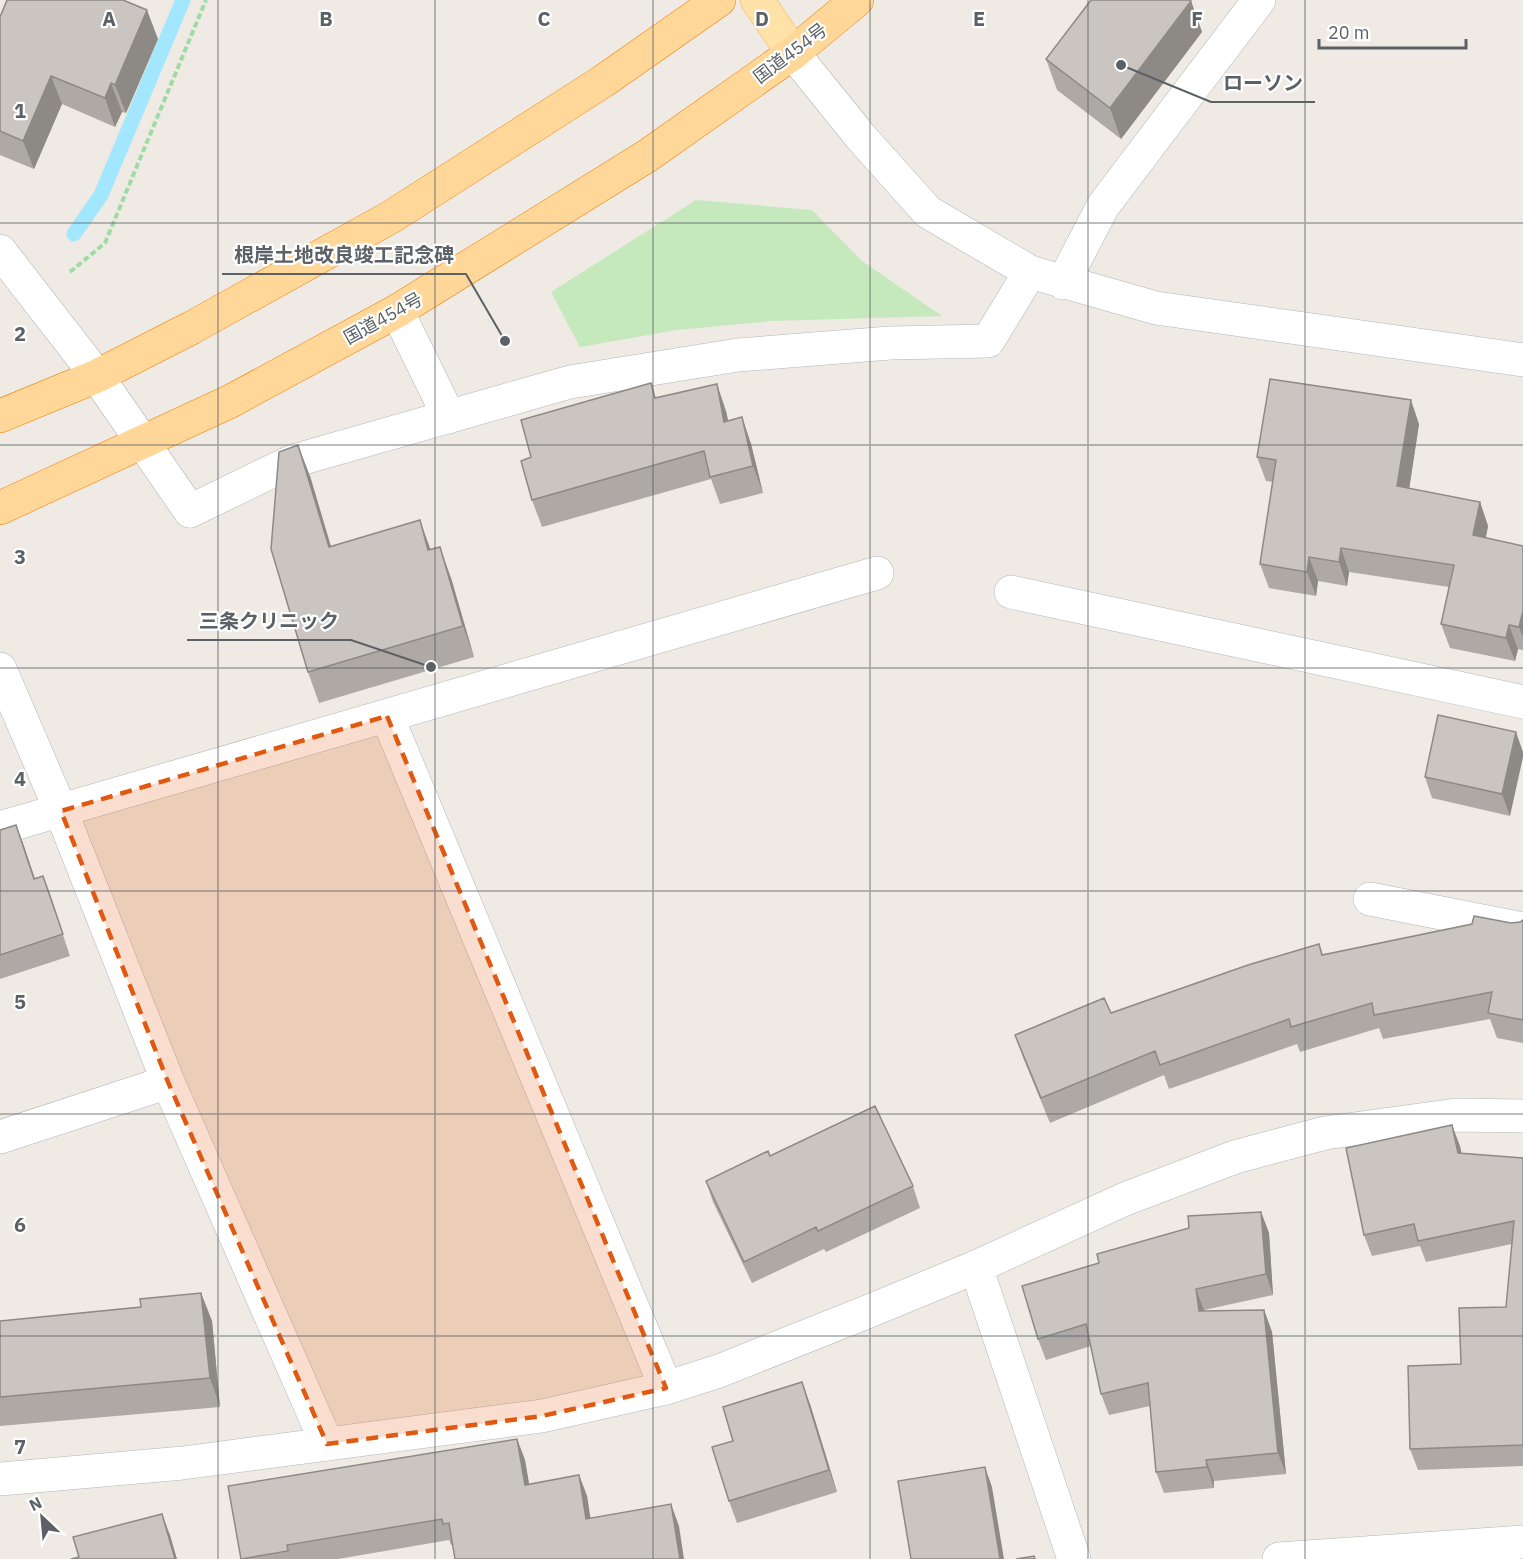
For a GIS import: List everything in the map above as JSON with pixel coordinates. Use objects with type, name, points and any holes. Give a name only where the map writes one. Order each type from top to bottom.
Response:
[{"type":"highway","points":[[0,416],[97,376],[191,328],[391,217],[603,82],[719,0]]},
{"type":"highway","name":"国道454号","points":[[0,508],[231,401],[397,311],[647,156],[793,53],[857,0]]},
{"type":"main road","points":[[757,0],[793,53]]},
{"type":"street","points":[[1063,283],[1103,206],[1258,0]]},
{"type":"street","points":[[793,53],[860,136],[928,212],[1030,272],[1156,308],[1523,360]]},
{"type":"street","points":[[0,251],[97,376],[190,511],[293,461],[570,382],[738,355],[890,343],[988,341],[1030,272]]},
{"type":"street","points":[[397,311],[449,417]]},
{"type":"street","points":[[0,828],[878,573]]},
{"type":"street","points":[[1011,592],[1523,702]]},
{"type":"street","points":[[0,669],[61,811],[168,1082],[327,1444]]},
{"type":"street","points":[[387,716],[666,1388]]},
{"type":"street","points":[[1370,899],[1523,929]]},
{"type":"street","points":[[0,1137],[168,1082]]},
{"type":"street","points":[[0,1479],[183,1463],[542,1416],[666,1388],[719,1371],[976,1268],[1125,1199],[1235,1157],[1325,1133],[1456,1115],[1523,1116]]},
{"type":"street","points":[[976,1268],[1074,1559]]},
{"type":"street","points":[[1279,1559],[1523,1542]]},
{"type":"path","points":[[38,300],[105,243],[206,0]]},
{"type":"highlighted area","points":[[387,716],[666,1388],[542,1416],[327,1444],[168,1082],[61,811]]},
{"type":"green space","points":[[696,200],[812,210],[862,261],[942,316],[771,321],[677,330],[580,347],[551,292]]},
{"type":"building","points":[[7,0],[123,0],[147,10],[115,85],[111,83],[105,98],[51,76],[23,141],[0,131],[0,17]]},
{"type":"building","points":[[1091,0],[1191,1],[1110,108],[1046,59]]},
{"type":"building","points":[[1270,379],[1411,400],[1397,486],[1480,502],[1473,535],[1523,546],[1523,611],[1519,627],[1509,625],[1506,638],[1441,624],[1454,565],[1341,548],[1339,562],[1309,557],[1307,572],[1260,564],[1276,460],[1257,457]]},
{"type":"building","points":[[651,383],[655,398],[717,384],[724,422],[742,417],[753,466],[710,477],[704,451],[532,500],[521,461],[531,457],[521,420]]},
{"type":"building","points":[[298,445],[329,547],[420,520],[428,550],[440,547],[463,626],[308,672],[271,549],[279,452]]},
{"type":"building","points":[[1438,715],[1516,732],[1502,794],[1425,777]]},
{"type":"building","points":[[16,825],[34,879],[43,876],[63,934],[0,955],[0,830]]},
{"type":"building","points":[[1474,916],[1511,923],[1523,920],[1523,1020],[1488,1013],[1492,992],[1374,1015],[1372,1003],[1291,1027],[1289,1019],[1160,1065],[1155,1051],[1041,1098],[1015,1035],[1104,998],[1111,1013],[1248,965],[1319,944],[1322,955],[1472,924]]},
{"type":"building","points":[[875,1106],[913,1186],[818,1231],[816,1227],[744,1262],[706,1181],[768,1151],[770,1156]]},
{"type":"building","points":[[1452,1125],[1458,1153],[1523,1158],[1523,1445],[1410,1449],[1408,1366],[1461,1364],[1459,1308],[1506,1307],[1514,1221],[1418,1241],[1414,1224],[1364,1235],[1346,1148]]},
{"type":"building","points":[[1261,1212],[1266,1274],[1196,1289],[1199,1311],[1264,1310],[1278,1453],[1206,1460],[1207,1467],[1156,1472],[1148,1383],[1101,1394],[1086,1324],[1038,1339],[1022,1286],[1099,1263],[1097,1254],[1189,1228],[1188,1216]]},
{"type":"building","points":[[201,1293],[210,1378],[0,1397],[0,1321],[141,1307],[140,1299]]},
{"type":"building","points":[[802,1382],[829,1470],[729,1501],[712,1447],[733,1441],[723,1407]]},
{"type":"building","points":[[517,1439],[525,1485],[579,1475],[586,1519],[671,1504],[680,1559],[455,1559],[449,1523],[443,1524],[442,1519],[287,1545],[288,1551],[241,1559],[228,1486]]},
{"type":"building","points":[[985,1467],[1000,1559],[911,1559],[898,1481]]},
{"type":"building","points":[[162,1514],[175,1559],[71,1559],[79,1557],[73,1537]]},
{"type":"building","points":[[1034,1556],[1035,1559],[1016,1559]]},
{"type":"waterway","points":[[74,234],[101,195],[183,0]]},
{"type":"place","name":"ローソン","points":[[1121,65]]},
{"type":"place","name":"根岸土地改良竣工記念碑","points":[[505,341]]},
{"type":"place","name":"三条クリニック","points":[[431,667]]}]
